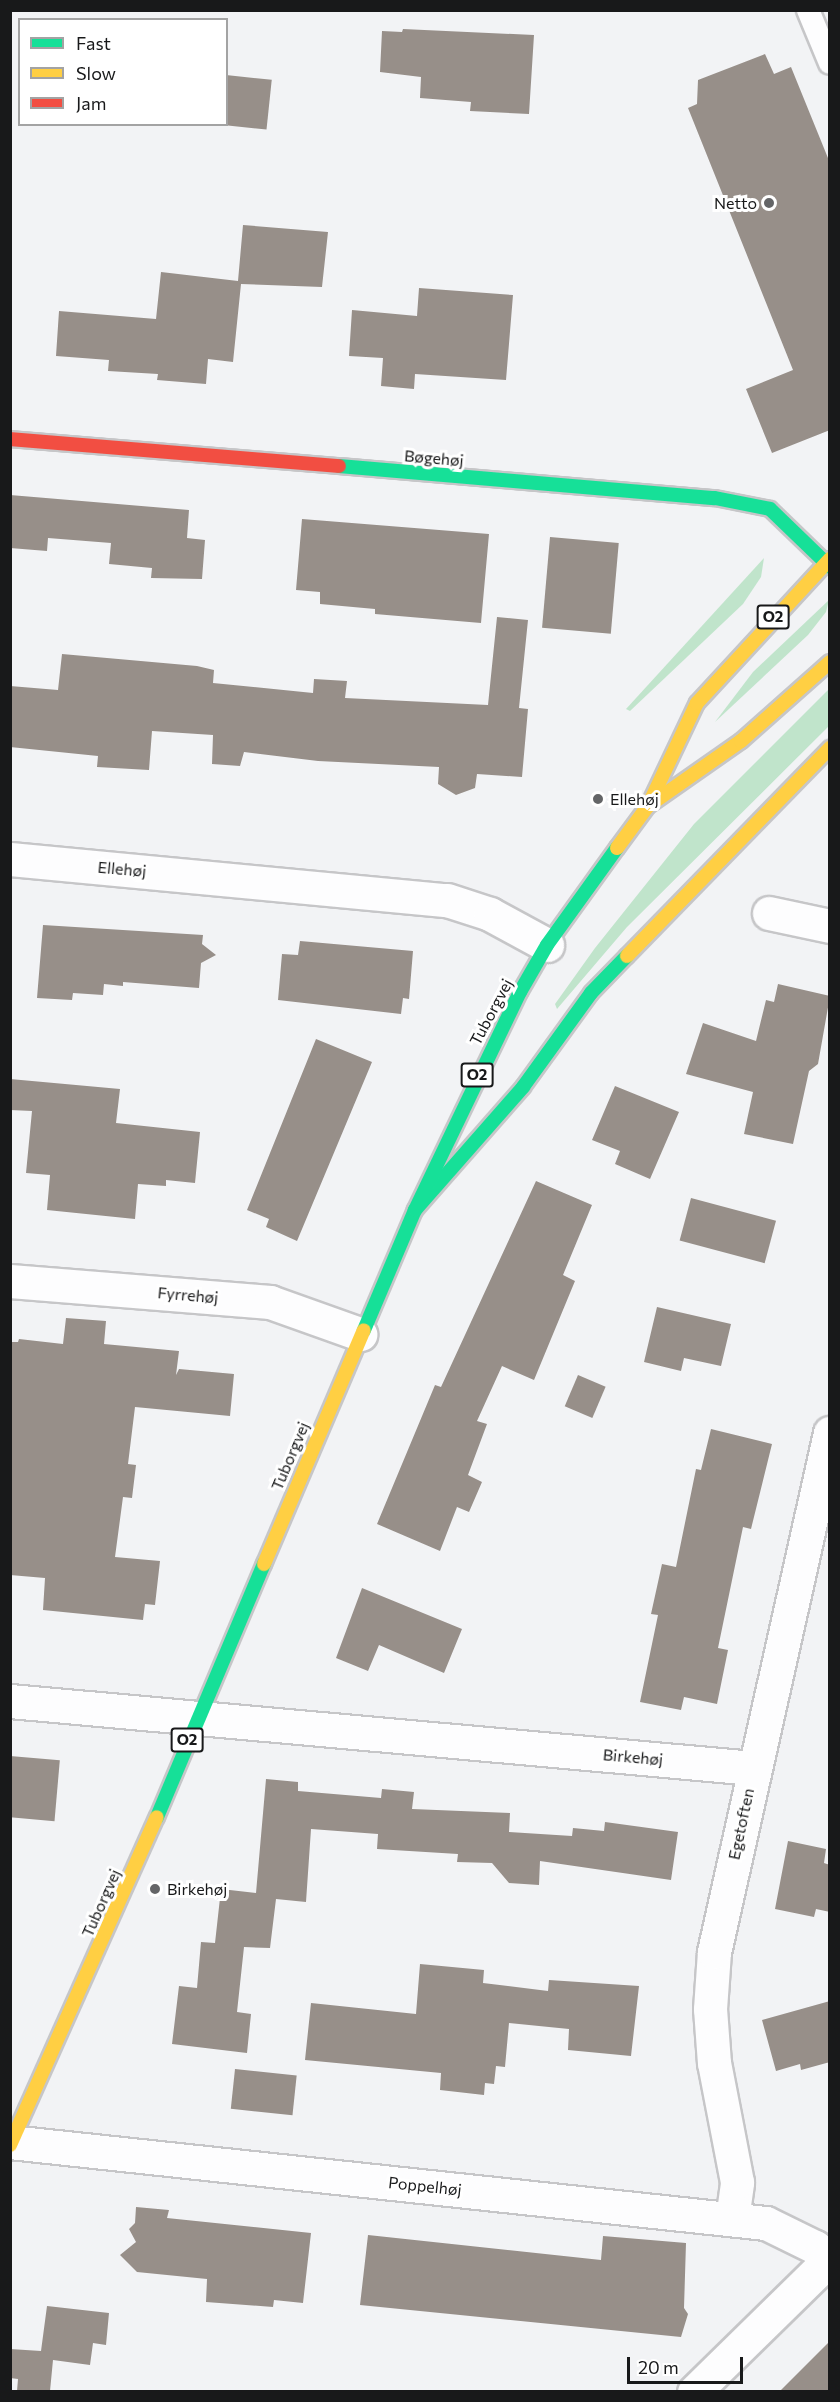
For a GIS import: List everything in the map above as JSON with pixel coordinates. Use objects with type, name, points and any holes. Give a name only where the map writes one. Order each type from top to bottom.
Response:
[{"type":"main road","name":"Bøgehøj","points":[[10,439],[715,498],[770,509],[828,563]]},
{"type":"main road","name":"Tuborgvej","points":[[11,2143],[134,1870],[196,1717],[360,1334],[469,1092],[547,945],[648,806],[697,703],[828,563]]},
{"type":"main road","name":"Tuborgvej","points":[[648,806],[741,741],[830,662]]},
{"type":"main road","points":[[415,1210],[523,1087],[591,993],[787,788],[830,748]]},
{"type":"street","name":"Ellehøj","points":[[10,859],[447,900],[490,914],[547,945]]},
{"type":"street","points":[[769,913],[830,926]]},
{"type":"street","name":"Fyrrehøj","points":[[10,1281],[270,1302],[360,1334]]},
{"type":"street","name":"Egetoften","points":[[732,2219],[737,2182],[714,2063],[710,2009],[714,1952],[753,1768],[830,1433]]},
{"type":"street","name":"Birkehøj","points":[[10,1701],[753,1768]]},
{"type":"street","name":"Poppelhøj","points":[[11,2143],[732,2219],[783,2229],[815,2247],[829,2259]]},
{"type":"street","points":[[694,2391],[829,2259]]},
{"type":"lane","points":[[808,10],[830,63]]},
{"type":"green space","points":[[764,558],[761,577],[743,604],[630,711],[626,709]]},
{"type":"green space","points":[[829,600],[826,612],[808,635],[715,722],[753,672]]},
{"type":"green space","points":[[829,689],[829,726],[627,927],[557,1009],[555,1004],[595,948],[694,824]]},
{"type":"building","points":[[403,29],[534,35],[529,114],[470,111],[471,102],[420,98],[421,77],[380,72],[382,31],[402,32]]},
{"type":"building","points":[[765,54],[774,74],[791,67],[830,163],[830,430],[772,453],[746,389],[793,370],[688,108],[697,104],[698,80]]},
{"type":"building","points":[[228,75],[272,80],[267,130],[228,125]]},
{"type":"building","points":[[243,225],[328,232],[322,287],[241,284],[233,362],[208,359],[206,384],[157,380],[158,374],[108,371],[109,360],[56,356],[59,311],[156,319],[161,272],[238,281]]},
{"type":"building","points":[[419,288],[513,295],[506,380],[415,374],[414,389],[381,386],[383,358],[349,356],[352,310],[417,316]]},
{"type":"building","points":[[10,495],[189,510],[187,538],[205,540],[202,579],[151,578],[152,568],[109,564],[111,543],[48,538],[47,551],[10,548]]},
{"type":"building","points":[[302,519],[489,534],[481,623],[375,614],[375,609],[320,604],[320,592],[296,590]]},
{"type":"building","points":[[550,537],[619,543],[611,634],[542,628]]},
{"type":"building","points":[[497,617],[528,620],[519,708],[528,709],[522,777],[477,774],[475,788],[456,795],[438,784],[439,767],[318,761],[244,752],[240,766],[212,764],[213,735],[152,731],[149,770],[97,767],[98,756],[10,747],[10,686],[58,690],[62,654],[197,666],[214,670],[213,683],[313,693],[314,679],[347,681],[345,698],[488,705]]},
{"type":"building","points":[[43,925],[203,935],[202,944],[216,955],[201,963],[199,988],[123,982],[123,986],[104,984],[103,995],[73,993],[72,1000],[37,998]]},
{"type":"building","points":[[300,941],[413,951],[409,999],[403,998],[401,1014],[278,1000],[282,954],[298,955]]},
{"type":"building","points":[[778,984],[830,996],[818,1064],[809,1071],[793,1144],[744,1134],[753,1092],[686,1074],[703,1023],[756,1041],[766,1000],[774,1002]]},
{"type":"building","points":[[316,1039],[372,1062],[297,1241],[266,1227],[269,1219],[247,1210]]},
{"type":"building","points":[[10,1079],[120,1089],[116,1123],[200,1132],[195,1183],[166,1180],[166,1186],[138,1184],[135,1219],[47,1210],[50,1175],[26,1173],[32,1111],[10,1110]]},
{"type":"building","points":[[615,1086],[679,1112],[650,1179],[615,1164],[620,1151],[592,1140]]},
{"type":"building","points":[[536,1181],[592,1205],[563,1275],[575,1281],[534,1380],[502,1366],[477,1421],[487,1424],[468,1475],[482,1482],[469,1512],[457,1507],[440,1551],[377,1524],[435,1385],[441,1387]]},
{"type":"building","points":[[691,1198],[776,1221],[765,1263],[680,1241]]},
{"type":"building","points":[[657,1307],[731,1324],[721,1366],[684,1358],[681,1371],[644,1362]]},
{"type":"building","points":[[66,1318],[106,1321],[104,1344],[179,1351],[176,1375],[179,1369],[234,1374],[230,1416],[135,1407],[128,1464],[136,1465],[132,1498],[123,1497],[115,1557],[160,1561],[155,1605],[145,1604],[143,1620],[43,1610],[45,1578],[10,1575],[10,1342],[18,1342],[19,1339],[63,1344]]},
{"type":"building","points":[[578,1375],[606,1387],[592,1418],[565,1406]]},
{"type":"building","points":[[711,1429],[772,1444],[751,1529],[743,1527],[718,1648],[728,1650],[717,1704],[684,1697],[681,1710],[640,1702],[658,1615],[651,1614],[662,1564],[676,1567],[696,1469],[701,1470]]},
{"type":"building","points":[[362,1588],[462,1629],[444,1673],[379,1645],[368,1671],[336,1658]]},
{"type":"building","points":[[10,1756],[60,1760],[54,1821],[10,1817]]},
{"type":"building","points":[[266,1779],[298,1782],[298,1791],[381,1798],[382,1789],[414,1792],[412,1809],[510,1813],[509,1832],[572,1836],[573,1828],[604,1831],[605,1822],[678,1832],[671,1880],[540,1861],[539,1885],[509,1883],[492,1863],[457,1862],[458,1854],[377,1849],[378,1834],[311,1829],[306,1902],[276,1899],[270,1948],[244,1947],[237,2012],[251,2014],[247,2053],[172,2044],[179,1986],[197,1988],[201,1942],[215,1943],[221,1889],[256,1893]]},
{"type":"building","points":[[788,1841],[826,1849],[824,1863],[830,1865],[830,1912],[816,1909],[814,1917],[775,1909]]},
{"type":"building","points":[[420,1964],[484,1970],[483,1983],[548,1991],[549,1980],[639,1986],[631,2056],[568,2050],[569,2029],[509,2023],[505,2067],[496,2066],[494,2084],[485,2083],[484,2095],[440,2090],[441,2073],[305,2060],[311,2003],[416,2014]]},
{"type":"building","points":[[830,2001],[830,2062],[801,2070],[800,2064],[776,2071],[762,2020]]},
{"type":"building","points":[[235,2069],[297,2075],[292,2115],[231,2109]]},
{"type":"building","points":[[136,2207],[169,2210],[167,2218],[311,2233],[303,2303],[274,2300],[273,2307],[206,2302],[207,2279],[137,2272],[120,2255],[136,2242],[129,2229],[135,2223]]},
{"type":"building","points":[[368,2235],[601,2260],[603,2236],[686,2243],[684,2308],[688,2314],[681,2337],[360,2305]]},
{"type":"building","points":[[47,2306],[109,2313],[106,2345],[93,2343],[90,2365],[53,2360],[50,2391],[17,2391],[18,2379],[10,2378],[10,2349],[41,2351]]},
{"type":"building","points":[[830,2341],[830,2391],[780,2391]]},
{"type":"traffic: fast","points":[[339,466],[715,498],[770,509],[830,567]]},
{"type":"traffic: fast","points":[[364,1330],[415,1210],[520,992],[547,945],[617,848]]},
{"type":"traffic: fast","points":[[415,1210],[523,1087],[591,993],[627,956]]},
{"type":"traffic: fast","points":[[157,1817],[264,1564]]},
{"type":"traffic: slow","points":[[649,804],[697,703],[830,559]]},
{"type":"traffic: slow","points":[[617,848],[648,806],[741,741],[830,662]]},
{"type":"traffic: slow","points":[[627,956],[830,748]]},
{"type":"traffic: slow","points":[[264,1564],[364,1330]]},
{"type":"traffic: slow","points":[[10,2145],[157,1817]]},
{"type":"traffic: jam","points":[[10,439],[339,466]]},
{"type":"place","name":"Netto","points":[[769,203]]},
{"type":"place","name":"Ellehøj","points":[[598,799]]},
{"type":"place","name":"Birkehøj","points":[[155,1889]]}]
